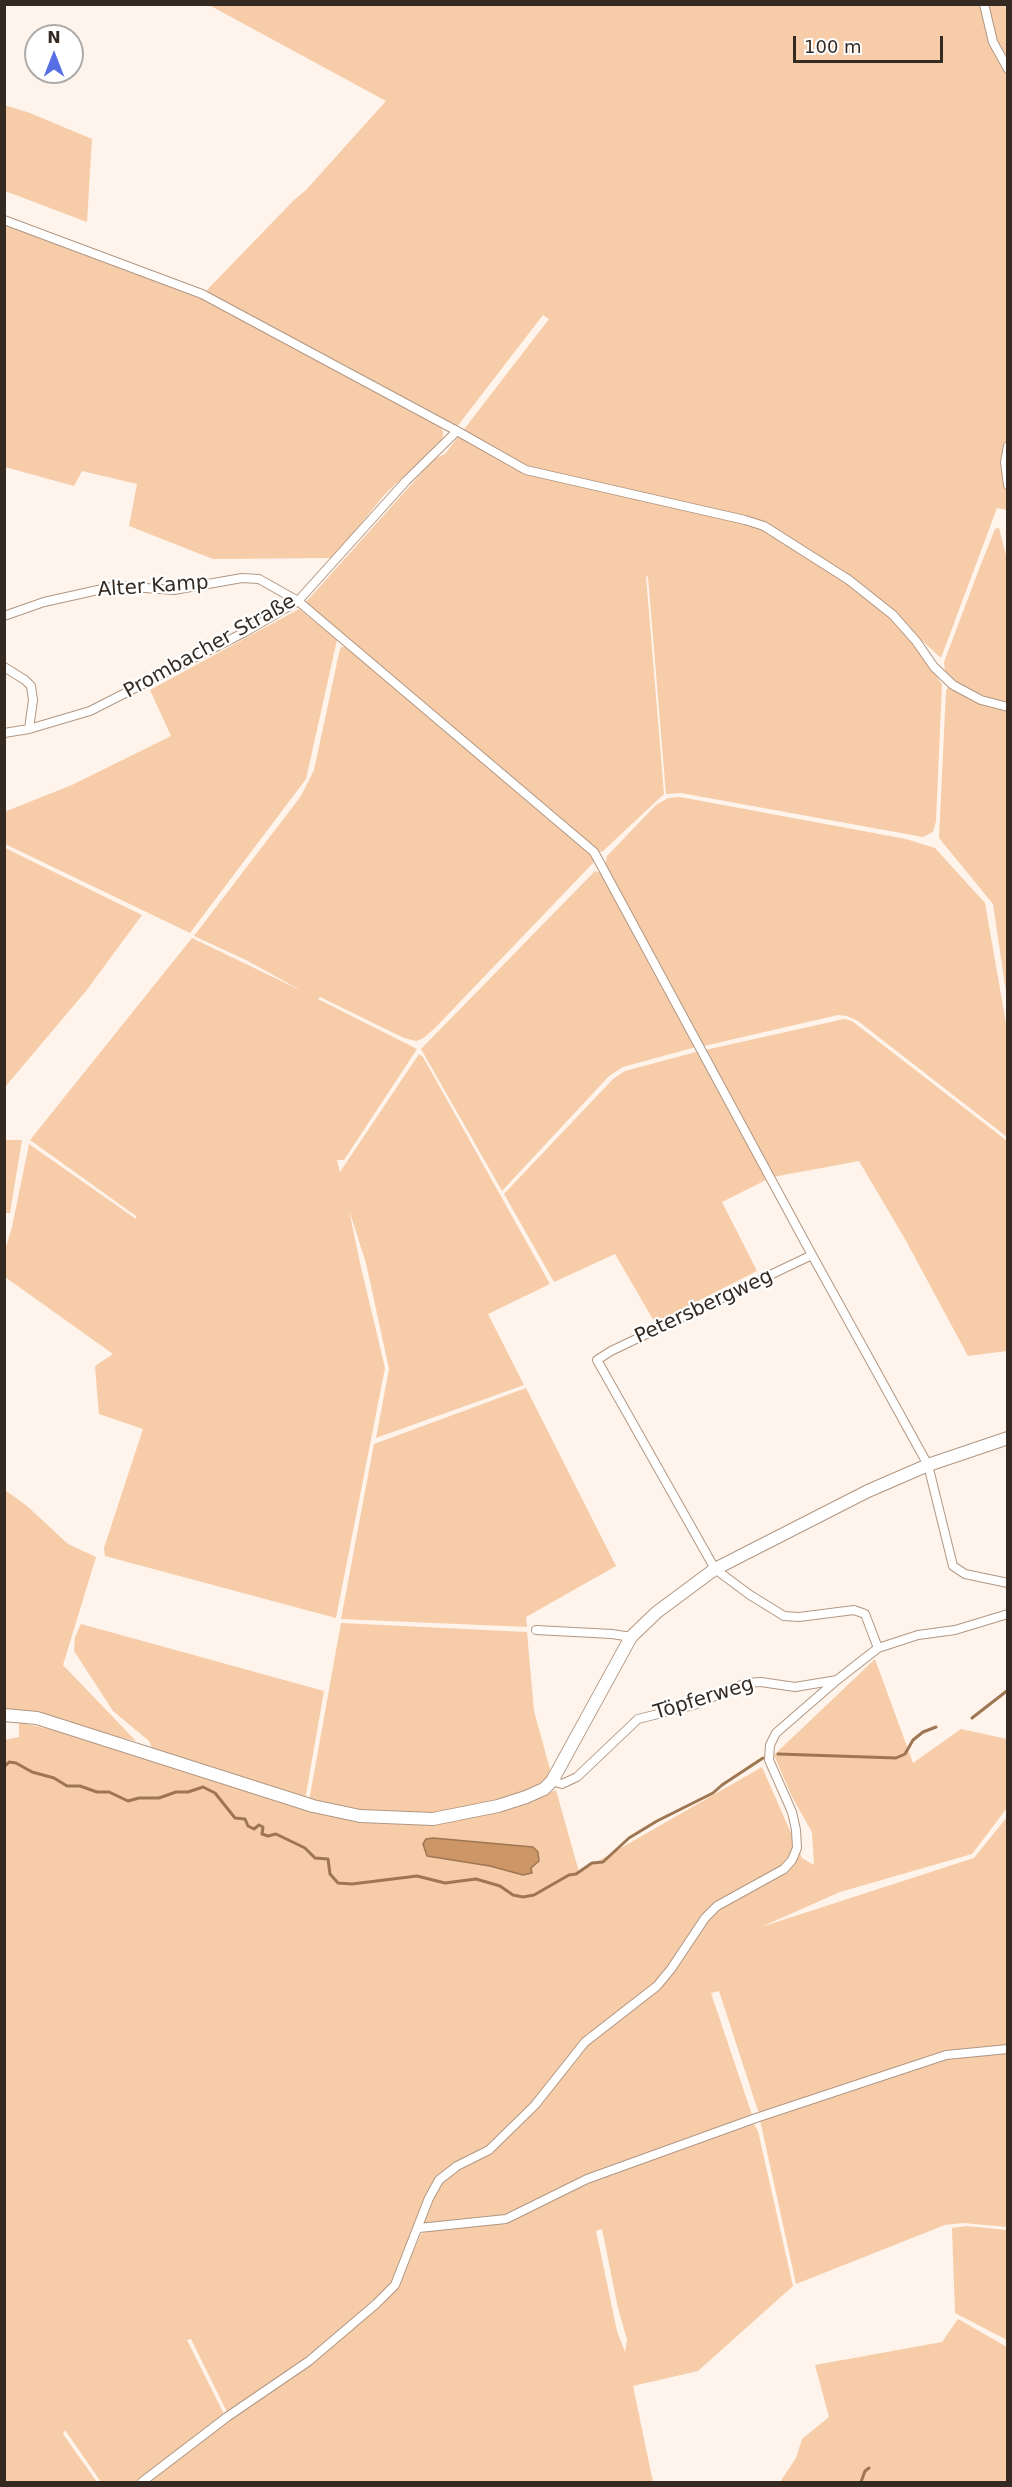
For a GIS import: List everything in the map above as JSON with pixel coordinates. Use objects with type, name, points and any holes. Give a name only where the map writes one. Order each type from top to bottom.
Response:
[{"type":"street","points":[[984,4],[993,42],[1008,69]]},
{"type":"street","points":[[4,220],[202,294],[526,470],[764,526],[849,580],[893,615],[916,641],[934,667],[953,685],[981,700],[1008,707]]},
{"type":"street","name":"Prombacher Straße","points":[[4,734],[30,729],[90,711],[245,632],[298,601],[406,482],[457,431]]},
{"type":"street","points":[[1008,446],[1005,462],[1008,485]]},
{"type":"street","name":"Alter Kamp","points":[[4,616],[44,602],[116,586],[174,590],[242,578],[259,579],[298,601],[594,852],[812,1255]]},
{"type":"street","points":[[4,667],[25,680],[31,687],[33,700],[30,729]]},
{"type":"street","points":[[812,1255],[928,1465],[953,1566],[965,1574],[1008,1583]]},
{"type":"street","name":"Petersbergweg","points":[[715,1569],[597,1360],[812,1255]]},
{"type":"street","points":[[4,1715],[37,1718],[312,1806],[360,1816],[433,1819],[498,1806],[535,1793],[552,1781],[631,1637],[657,1612],[715,1569],[868,1491],[928,1465],[1008,1438]]},
{"type":"street","points":[[715,1569],[784,1616],[799,1617],[854,1610],[865,1614],[878,1647]]},
{"type":"street","name":"Töpferweg","points":[[552,1781],[562,1784],[577,1777],[638,1719],[693,1705],[746,1683],[761,1682],[795,1687],[837,1680],[878,1647],[918,1635],[955,1630],[1008,1614]]},
{"type":"street","points":[[537,1630],[631,1637]]},
{"type":"street","points":[[142,2482],[227,2417],[309,2361],[376,2304],[395,2285],[429,2198],[439,2181],[457,2166],[489,2150],[535,2105],[585,2042],[657,1986],[705,1918],[717,1906],[784,1869],[792,1860],[797,1848],[793,1817],[769,1760],[770,1745],[776,1733],[837,1680]]},
{"type":"street","points":[[419,2228],[506,2219],[587,2179],[756,2118],[946,2055],[1008,2049]]},
{"type":"shaded area","points":[[209,5],[1007,5],[1007,510],[997,508],[941,658],[878,600],[875,603],[907,635],[942,684],[936,821],[933,832],[923,837],[681,793],[666,794],[648,577],[646,576],[664,794],[602,852],[311,609],[306,602],[434,459],[445,454],[549,319],[543,315],[456,428],[207,295],[207,290],[306,190],[386,101]]},
{"type":"shaded area","points":[[4,105],[30,113],[92,139],[87,222],[5,191]]},
{"type":"shaded area","points":[[4,224],[178,287],[209,301],[439,426],[443,431],[443,437],[440,443],[385,494],[333,558],[213,559],[129,526],[137,484],[82,471],[74,486],[5,467]]},
{"type":"shaded area","points":[[999,528],[1007,559],[1007,704],[958,683],[945,673],[944,662],[995,529]]},
{"type":"shaded area","points":[[299,609],[337,640],[306,779],[190,933],[5,844],[4,812],[72,785],[171,736],[150,690]]},
{"type":"shaded area","points":[[347,646],[590,852],[594,862],[422,1039],[416,1041],[404,1038],[320,997],[318,999],[417,1049],[344,1160],[337,1160],[340,1172],[419,1054],[423,1057],[550,1284],[488,1314],[524,1385],[376,1438],[389,1369],[366,1263],[349,1210],[385,1368],[336,1618],[105,1556],[104,1548],[143,1429],[99,1414],[95,1366],[113,1354],[5,1277],[5,1250],[29,1144],[136,1219],[136,1216],[30,1140],[192,938],[302,991],[248,961],[194,936],[301,796],[314,770],[339,653],[341,647]]},
{"type":"shaded area","points":[[948,687],[990,707],[1007,711],[1007,999],[993,904],[939,838]]},
{"type":"shaded area","points":[[680,797],[906,839],[935,848],[985,903],[1007,1029],[1007,1137],[858,1021],[847,1016],[838,1015],[704,1046],[700,1043],[605,865],[607,856],[656,805],[668,798]]},
{"type":"shaded area","points":[[5,848],[142,915],[86,991],[5,1087]]},
{"type":"shaded area","points":[[595,871],[601,873],[696,1047],[623,1067],[609,1076],[502,1191],[421,1049]]},
{"type":"shaded area","points":[[844,1019],[852,1021],[1007,1141],[1007,1351],[968,1356],[905,1239],[859,1161],[773,1177],[705,1050]]},
{"type":"shaded area","points":[[696,1052],[701,1055],[768,1179],[722,1202],[757,1271],[655,1323],[615,1254],[554,1282],[504,1194],[613,1079],[625,1071]]},
{"type":"shaded area","points":[[5,1140],[22,1140],[10,1213],[5,1213]]},
{"type":"shaded area","points":[[526,1388],[616,1566],[526,1617],[527,1627],[341,1619],[374,1444]]},
{"type":"shaded area","points":[[5,1490],[27,1506],[68,1544],[96,1557],[63,1665],[136,1741],[5,1710]]},
{"type":"shaded area","points":[[341,1623],[527,1632],[534,1711],[551,1773],[537,1786],[502,1801],[445,1813],[415,1815],[375,1813],[309,1801]]},
{"type":"shaded area","points":[[81,1624],[324,1691],[305,1800],[153,1750],[149,1741],[113,1711],[74,1651],[75,1637]]},
{"type":"shaded area","points":[[875,1659],[913,1763],[961,1729],[1007,1739],[1007,1808],[972,1854],[840,1892],[761,1927],[974,1858],[1007,1817],[1007,2047],[946,2053],[759,2114],[719,1991],[711,1993],[752,2115],[674,2151],[745,2124],[754,2124],[758,2131],[793,2286],[698,2371],[633,2386],[653,2482],[148,2482],[233,2416],[308,2365],[384,2300],[397,2285],[421,2234],[428,2231],[467,2227],[466,2220],[430,2223],[412,2236],[392,2283],[306,2360],[228,2414],[191,2339],[187,2340],[225,2416],[139,2482],[101,2482],[65,2430],[63,2434],[97,2482],[5,2482],[4,1740],[19,1737],[19,1722],[78,1736],[321,1813],[364,1821],[409,1824],[453,1820],[504,1811],[556,1790],[579,1872],[762,1767],[802,1858],[814,1865],[812,1832],[792,1797],[774,1755]],"holes":[[[602,2229],[627,2340],[625,2352],[617,2331],[596,2231]]]},
{"type":"shaded area","points":[[426,1839],[533,1847],[538,1852],[539,1861],[531,1868],[532,1873],[523,1875],[490,1866],[427,1856],[423,1844]]},
{"type":"shaded area","points":[[1007,2051],[1007,2227],[963,2223],[945,2225],[796,2284],[760,2120],[950,2057]]},
{"type":"shaded area","points":[[967,2226],[1007,2230],[1007,2340],[955,2313],[952,2228]]},
{"type":"shaded area","points":[[958,2319],[1007,2347],[1007,2482],[780,2482],[796,2458],[802,2439],[829,2417],[815,2365],[942,2342]]},
{"type":"waterway","points":[[972,1718],[1008,1690]]},
{"type":"waterway","points":[[778,1754],[896,1758],[905,1754],[913,1740],[923,1732],[936,1727]]},
{"type":"waterway","points":[[4,1767],[9,1762],[16,1763],[32,1772],[54,1778],[67,1786],[80,1786],[97,1792],[109,1792],[128,1801],[139,1798],[159,1798],[203,1787],[215,1793],[235,1818],[245,1819],[248,1826],[254,1829],[259,1825],[263,1827],[262,1834],[268,1836],[276,1834],[305,1848],[315,1858],[328,1859],[330,1874],[338,1883],[352,1884],[417,1876],[445,1883],[476,1879],[500,1886],[513,1895],[523,1897],[534,1895],[569,1875],[576,1874],[592,1863],[603,1862],[629,1838],[713,1793],[763,1758]]},
{"type":"waterway","points":[[861,2482],[865,2471],[869,2468]]}]
